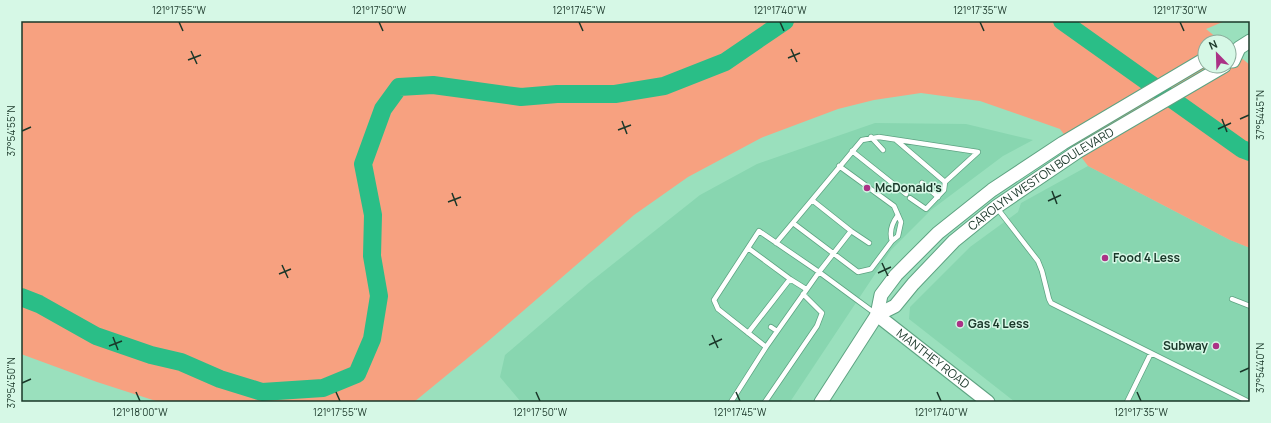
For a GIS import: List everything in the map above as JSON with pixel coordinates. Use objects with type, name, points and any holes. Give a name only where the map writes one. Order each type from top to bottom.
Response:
[{"type":"street","points":[[1237,40],[1250,32]]},
{"type":"street","points":[[1237,51],[1250,41]]},
{"type":"street","name":"CAROLYN WESTON BOULEVARD","points":[[1237,58],[1250,51]]},
{"type":"street","name":"CAROLYN WESTON BOULEVARD","points":[[821,402],[877,315],[881,295],[896,275],[938,233],[992,190],[1077,134],[1197,65]]},
{"type":"street","name":"CAROLYN WESTON BOULEVARD","points":[[877,315],[895,306],[912,284],[954,241],[996,207],[1095,142],[1210,74]]},
{"type":"street","name":"MANTHEY ROAD","points":[[877,315],[988,402]]},
{"type":"lane","points":[[871,137],[883,150]]},
{"type":"lane","points":[[776,243],[839,166],[852,151],[862,140],[871,137],[978,152],[945,182],[944,190],[926,210],[852,151]]},
{"type":"lane","points":[[896,140],[945,182]]},
{"type":"lane","points":[[793,223],[858,272],[871,269],[892,241],[898,236],[901,222],[894,206],[839,166]]},
{"type":"lane","points":[[922,183],[938,197]]},
{"type":"lane","points":[[812,200],[851,231],[869,243]]},
{"type":"lane","points":[[996,207],[1038,261],[1051,302],[1249,402]]},
{"type":"lane","points":[[892,241],[890,235],[893,221],[898,215]]},
{"type":"lane","points":[[766,347],[718,309],[714,300],[760,231],[877,315]]},
{"type":"lane","points":[[731,402],[766,347],[806,289],[851,231]]},
{"type":"lane","points":[[748,248],[806,289]]},
{"type":"lane","points":[[748,333],[767,312],[790,279]]},
{"type":"lane","points":[[765,402],[817,326],[822,313],[803,294]]},
{"type":"lane","points":[[1232,299],[1250,306]]},
{"type":"lane","points":[[790,302],[795,306]]},
{"type":"lane","points":[[783,311],[789,315]]},
{"type":"lane","points":[[778,318],[784,322]]},
{"type":"lane","points":[[771,327],[777,331]]},
{"type":"lane","points":[[1127,402],[1151,353]]},
{"type":"shaded area","points":[[21,21],[1225,21],[1206,29],[1212,34],[1197,34],[1197,74],[1237,74],[1237,54],[1250,65],[1250,248],[1230,240],[1088,166],[1060,129],[980,101],[921,93],[874,100],[838,109],[761,138],[688,177],[634,215],[486,343],[414,402],[159,402],[97,382],[21,354]]},
{"type":"shaded area","points":[[875,123],[966,124],[1033,140],[1003,156],[931,210],[891,250],[790,402],[521,402],[500,377],[505,355],[589,283],[700,195],[757,164]]},
{"type":"shaded area","points":[[1088,166],[1230,240],[1250,248],[1250,402],[1015,402],[909,319],[910,307],[970,247],[1018,212],[1021,203]]},
{"type":"waterway","points":[[21,297],[39,304],[96,336],[151,355],[181,362],[220,379],[262,392],[323,388],[357,374],[372,339],[379,296],[372,256],[373,215],[363,164],[383,109],[399,87],[433,85],[521,97],[557,94],[615,94],[664,86],[725,62],[785,21]]},
{"type":"waterway","points":[[1062,21],[1242,149],[1250,152]]},
{"type":"place","name":"McDonald's","points":[[867,188]]},
{"type":"place","name":"Food 4 Less","points":[[1105,258]]},
{"type":"place","name":"Gas 4 Less","points":[[960,324]]},
{"type":"place","name":"Subway","points":[[1216,346]]}]
